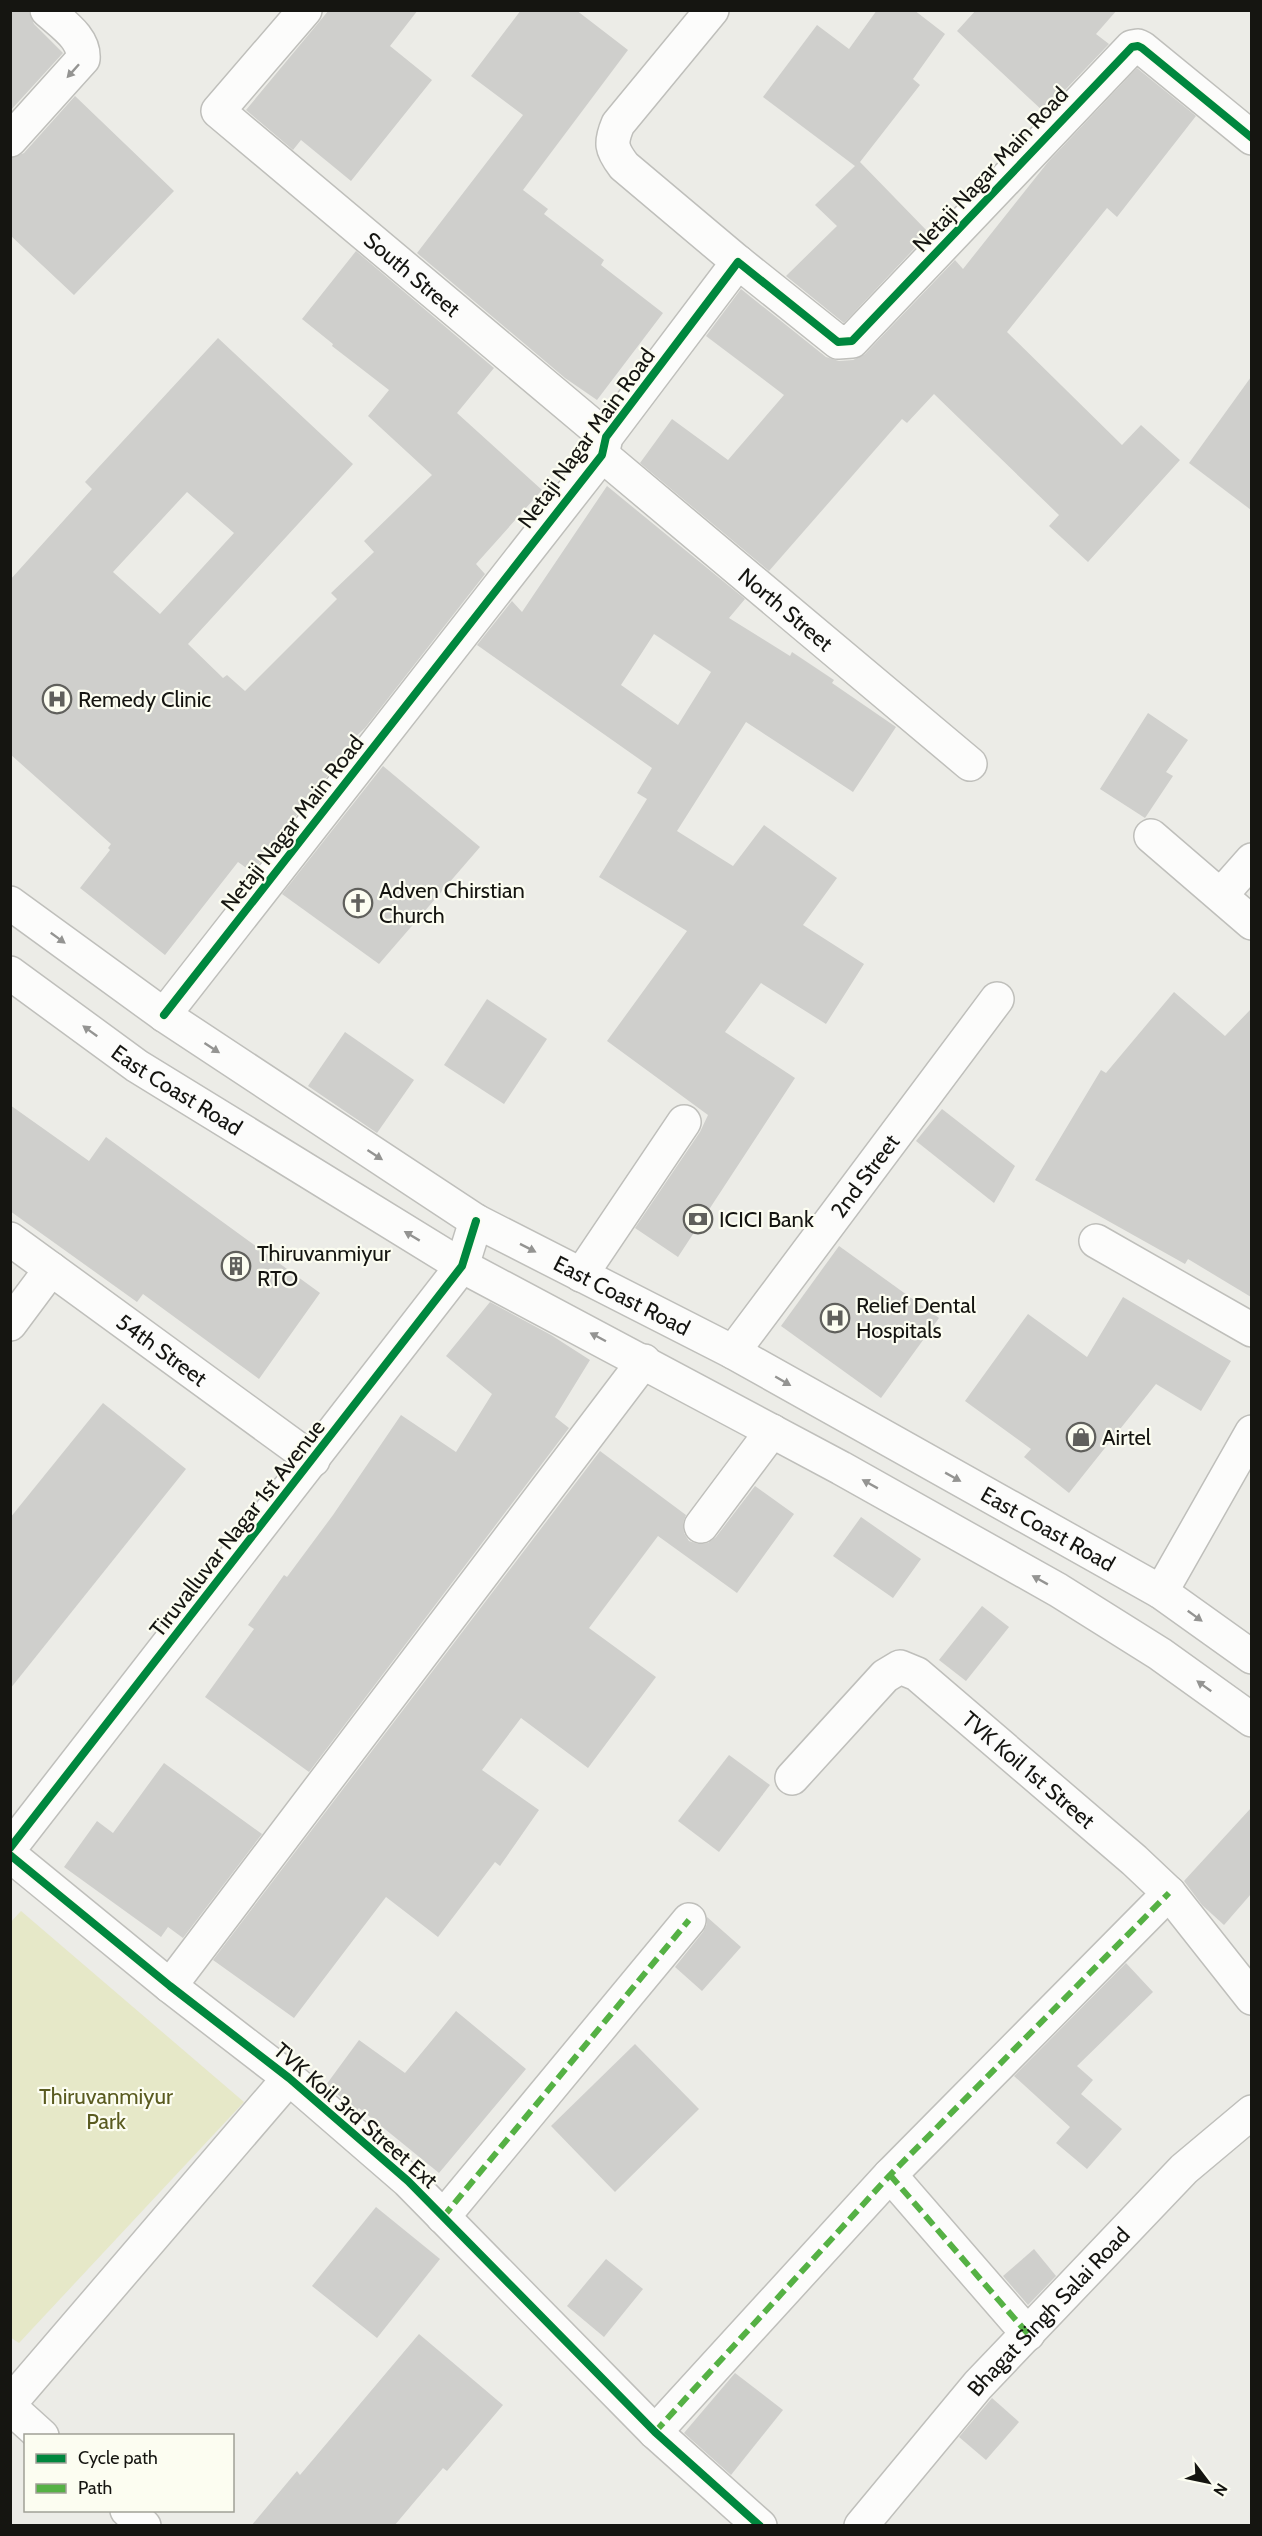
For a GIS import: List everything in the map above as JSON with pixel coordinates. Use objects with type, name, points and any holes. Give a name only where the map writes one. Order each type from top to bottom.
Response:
[{"type":"street","points":[[10,140],[83,59],[84,50],[81,42],[47,10]]},
{"type":"street","name":"South Street","points":[[305,10],[218,111],[604,446]]},
{"type":"street","points":[[712,10],[618,124],[612,138],[614,153],[624,166],[738,262]]},
{"type":"street","name":"Netaji Nagar Main Road","points":[[164,1015],[604,446],[738,262],[838,342],[852,341],[1132,46],[1142,48],[1251,138]]},
{"type":"street","name":"North Street","points":[[604,446],[970,764]]},
{"type":"street","points":[[1151,836],[1221,894],[1251,923]]},
{"type":"street","points":[[1221,894],[1251,860]]},
{"type":"street","name":"East Coast Road","points":[[10,903],[164,1015],[476,1221],[733,1352],[1161,1592],[1251,1657]]},
{"type":"street","name":"East Coast Road","points":[[10,973],[137,1066],[462,1266],[644,1361],[1058,1590],[1160,1654],[1251,1720]]},
{"type":"street","name":"2nd Street","points":[[733,1352],[996,999]]},
{"type":"street","points":[[581,1275],[684,1122]]},
{"type":"street","name":"Tiruvalluvar Nagar 1st Avenue","points":[[10,1848],[462,1266],[476,1221]]},
{"type":"street","name":"54th Street","points":[[10,1239],[313,1460]]},
{"type":"street","points":[[1096,1241],[1251,1330]]},
{"type":"street","points":[[10,1324],[51,1269]]},
{"type":"street","points":[[170,1986],[644,1361]]},
{"type":"street","points":[[701,1526],[772,1431]]},
{"type":"street","points":[[1161,1592],[1251,1432]]},
{"type":"street","name":"TVK Koil 1st Street","points":[[792,1778],[885,1676],[900,1667],[917,1674],[1134,1860],[1169,1893],[1251,1998]]},
{"type":"street","name":"TVK Koil 3rd Street Ext","points":[[10,1855],[170,1986],[289,2078],[408,2181],[655,2432],[760,2526]]},
{"type":"street","points":[[655,2432],[890,2175],[1169,1893]]},
{"type":"street","points":[[443,2217],[689,1920]]},
{"type":"street","points":[[40,2434],[10,2405],[289,2078]]},
{"type":"street","name":"Bhagat Singh Salai Road","points":[[861,2526],[978,2385],[1184,2169],[1251,2112]]},
{"type":"street","points":[[890,2175],[1028,2334]]},
{"type":"street","points":[[104,2526],[116,2512]]},
{"type":"street","points":[[128,2512],[144,2526]]},
{"type":"green space","name":"Thiruvanmiyur Park","points":[[21,1911],[244,2102],[19,2343],[10,2337],[10,1923]]},
{"type":"building","points":[[10,10],[28,10],[34,24],[63,53],[10,111]]},
{"type":"building","points":[[329,10],[418,10],[390,46],[432,80],[351,181],[301,140],[293,150],[246,110]]},
{"type":"building","points":[[521,10],[576,10],[628,50],[523,190],[548,209],[544,214],[604,260],[601,265],[663,313],[597,400],[565,378],[417,253],[523,115],[471,76]]},
{"type":"building","points":[[877,10],[914,10],[945,34],[913,79],[920,85],[860,162],[929,233],[844,323],[786,276],[837,226],[815,205],[855,166],[763,97],[817,25],[849,49]]},
{"type":"building","points":[[976,10],[1117,10],[1096,34],[1109,44],[1044,112],[957,31]]},
{"type":"building","points":[[1137,68],[1196,116],[1117,217],[1107,208],[1007,332],[1122,445],[1141,425],[1180,460],[1088,562],[1049,526],[1059,515],[934,394],[907,423],[902,419],[769,571],[640,463],[672,419],[728,460],[784,395],[706,336],[741,289],[826,357],[839,361],[853,360],[865,354],[955,260],[963,269],[1048,162]]},
{"type":"building","points":[[75,96],[174,191],[74,295],[10,235],[10,158],[24,153]]},
{"type":"building","points":[[356,251],[494,368],[457,413],[542,490],[476,564],[485,574],[365,728],[352,740],[354,742],[252,872],[238,862],[165,955],[80,888],[110,850],[108,848],[111,844],[10,754],[10,580],[92,489],[85,482],[218,338],[353,464],[188,644],[223,678],[227,675],[245,691],[337,599],[331,593],[374,552],[364,541],[432,475],[368,416],[389,390],[332,346],[333,344],[302,319]],"holes":[[[187,492],[234,533],[160,614],[113,572]]]},
{"type":"building","points":[[1251,377],[1251,510],[1189,463]]},
{"type":"building","points":[[607,486],[745,599],[729,618],[790,656],[792,652],[834,680],[832,683],[896,727],[853,792],[746,722],[677,831],[733,866],[764,825],[837,878],[803,925],[864,964],[826,1024],[761,983],[725,1032],[795,1078],[678,1257],[635,1228],[700,1132],[708,1115],[607,1041],[687,931],[599,877],[647,799],[637,793],[652,768],[477,645],[512,601],[522,612]],"holes":[[[654,634],[711,672],[678,725],[621,685]]]},
{"type":"building","points":[[1148,713],[1188,740],[1166,772],[1173,776],[1145,818],[1100,789]]},
{"type":"building","points":[[383,766],[480,847],[379,964],[282,894]]},
{"type":"building","points":[[1174,992],[1225,1036],[1251,1009],[1251,1297],[1188,1259],[1185,1264],[1035,1180],[1101,1070],[1106,1073]]},
{"type":"building","points":[[487,999],[547,1039],[504,1104],[444,1065]]},
{"type":"building","points":[[345,1032],[414,1080],[377,1133],[308,1086]]},
{"type":"building","name":"Thiruvanmiyur RTO","points":[[10,1105],[89,1161],[106,1137],[320,1293],[259,1379],[143,1294],[137,1302],[10,1211]]},
{"type":"building","points":[[942,1109],[1015,1166],[994,1203],[916,1141]]},
{"type":"building","points":[[839,1246],[939,1318],[881,1398],[781,1326]]},
{"type":"building","points":[[1123,1297],[1231,1361],[1201,1411],[1156,1384],[1069,1493],[1024,1457],[1031,1449],[965,1401],[1028,1314],[1087,1357]]},
{"type":"building","points":[[490,1302],[551,1335],[590,1360],[555,1417],[569,1428],[309,1772],[205,1697],[254,1629],[248,1625],[284,1575],[287,1577],[333,1515],[401,1415],[456,1452],[492,1394],[446,1356]]},
{"type":"building","points":[[103,1403],[186,1469],[10,1689],[10,1518]]},
{"type":"building","points":[[600,1451],[686,1515],[683,1523],[684,1533],[689,1541],[698,1544],[708,1543],[716,1537],[755,1486],[794,1514],[737,1593],[658,1536],[589,1628],[656,1677],[588,1768],[521,1718],[482,1770],[539,1810],[500,1866],[495,1862],[438,1937],[386,1897],[294,2018],[213,1960]]},
{"type":"building","points":[[861,1517],[921,1559],[893,1598],[833,1556]]},
{"type":"building","points":[[982,1606],[1009,1627],[966,1681],[939,1660]]},
{"type":"building","points":[[729,1755],[770,1785],[719,1852],[678,1821]]},
{"type":"building","points":[[164,1763],[262,1834],[183,1938],[168,1927],[161,1937],[64,1867],[97,1821],[113,1833]]},
{"type":"building","points":[[1251,1808],[1251,1894],[1224,1925],[1202,1905],[1184,1881]]},
{"type":"building","points":[[707,1917],[741,1947],[702,1991],[675,1967],[703,1932],[707,1924]]},
{"type":"building","points":[[1126,1963],[1153,1992],[1077,2066],[1093,2080],[1081,2094],[1122,2129],[1087,2169],[1056,2143],[1070,2127],[1014,2076]]},
{"type":"building","points":[[456,2011],[526,2069],[439,2173],[359,2108],[357,2110],[326,2085],[359,2040],[405,2073]]},
{"type":"building","points":[[635,2044],[699,2109],[615,2192],[551,2126]]},
{"type":"building","points":[[376,2207],[440,2259],[377,2338],[312,2286]]},
{"type":"building","points":[[1034,2249],[1056,2276],[1028,2305],[1003,2276]]},
{"type":"building","points":[[606,2259],[643,2289],[604,2337],[567,2306]]},
{"type":"building","points":[[419,2334],[503,2405],[447,2471],[443,2468],[394,2526],[251,2526],[297,2471],[300,2475]]},
{"type":"building","points":[[735,2373],[783,2410],[731,2475],[684,2433]]},
{"type":"building","points":[[992,2398],[1019,2422],[986,2460],[959,2437]]},
{"type":"marked path","points":[[655,2432],[890,2175],[1169,1893]]},
{"type":"marked path","points":[[443,2217],[689,1920]]},
{"type":"marked path","points":[[890,2175],[1028,2334]]},
{"type":"cycle path","points":[[164,1015],[602,455],[606,437],[738,262],[838,342],[852,341],[1132,47],[1142,48],[1252,138]]},
{"type":"cycle path","points":[[10,1848],[462,1266],[476,1221]]},
{"type":"cycle path","points":[[10,1855],[170,1986],[289,2078],[408,2181],[655,2432],[760,2526]]},
{"type":"place","name":"Remedy Clinic","points":[[57,699]]},
{"type":"place","name":"Adven Chirstian Church","points":[[358,903]]},
{"type":"place","name":"ICICI Bank","points":[[698,1219]]},
{"type":"place","name":"Thiruvanmiyur RTO","points":[[236,1266]]},
{"type":"place","name":"Relief Dental Hospitals","points":[[835,1318]]},
{"type":"place","name":"Airtel","points":[[1081,1437]]}]
